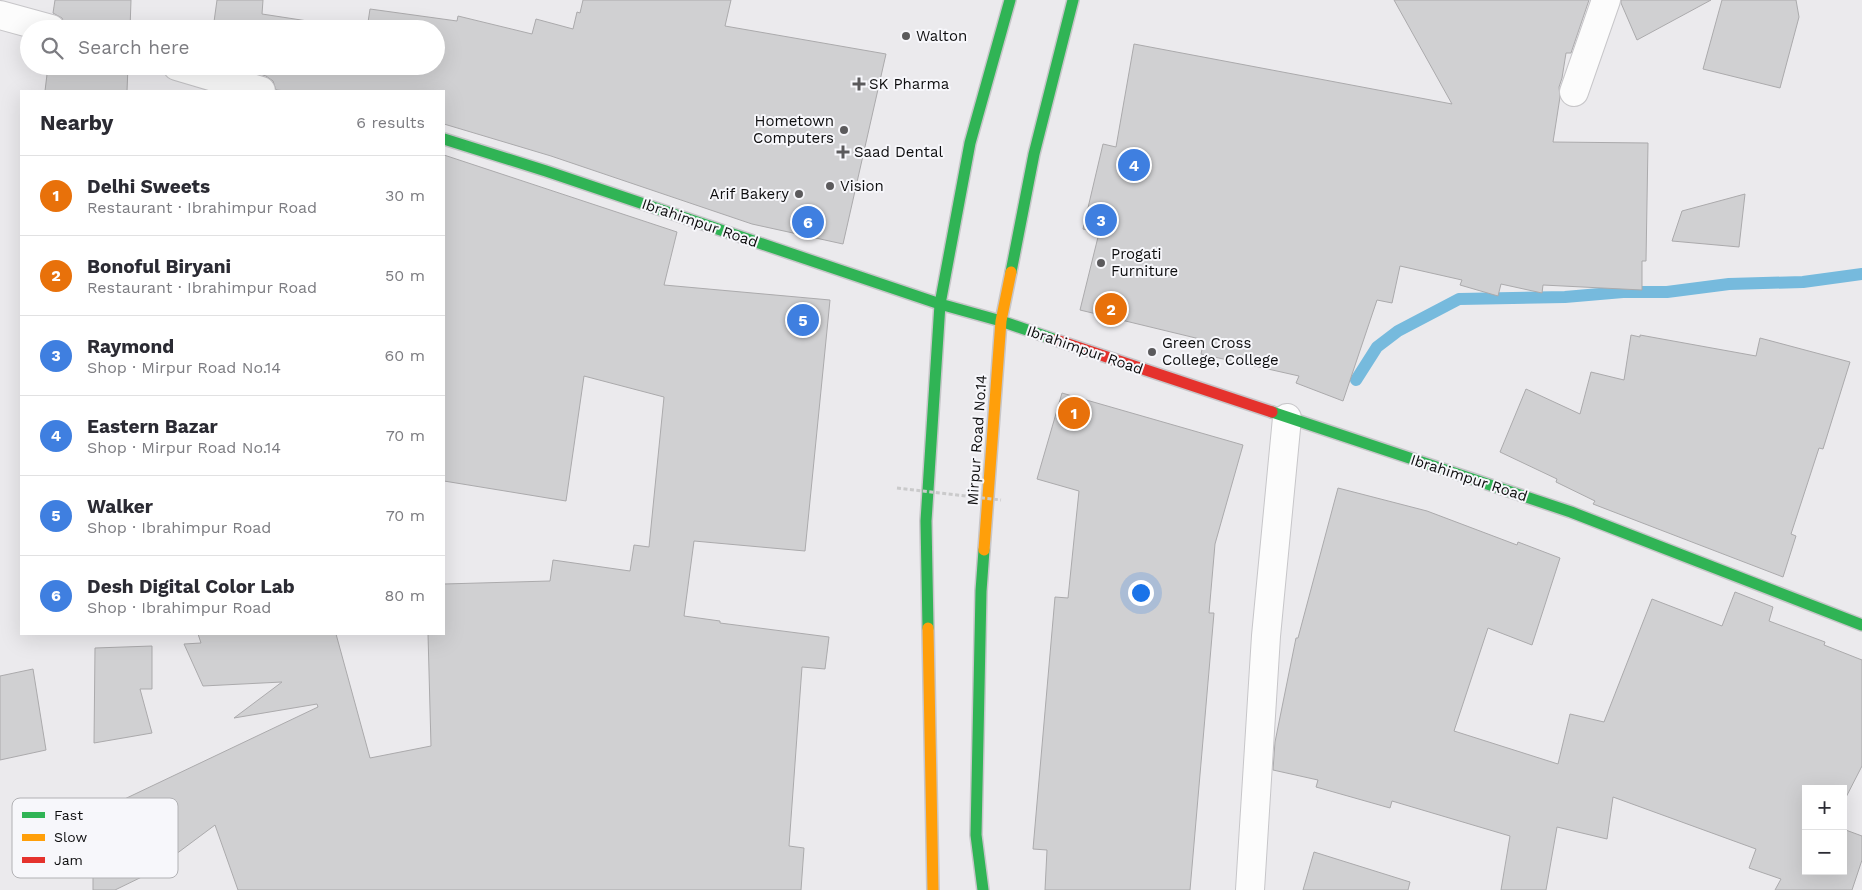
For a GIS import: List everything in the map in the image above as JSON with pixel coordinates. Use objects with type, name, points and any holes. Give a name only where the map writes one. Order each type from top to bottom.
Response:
[{"type":"main road","points":[[933,890],[926,521],[940,304],[970,143],[1010,0]]},
{"type":"main road","name":"Mirpur Road No.14","points":[[983,890],[976,836],[981,591],[1001,321],[1034,154],[1073,0]]},
{"type":"main road","name":"Ibrahimpur Road","points":[[445,138],[940,304],[1001,321],[1571,512],[1862,625]]},
{"type":"street","points":[[1574,92],[1606,0]]},
{"type":"street","points":[[0,15],[20,21]]},
{"type":"street","points":[[207,75],[258,90]]},
{"type":"street","points":[[1250,890],[1266,636],[1287,418]]},
{"type":"path","points":[[897,488],[1001,500]]},
{"type":"building","points":[[55,0],[131,0],[130,20],[63,20],[53,13]]},
{"type":"building","points":[[217,0],[263,0],[262,14],[301,20],[214,20]]},
{"type":"building","points":[[583,0],[731,0],[725,26],[886,54],[843,244],[752,224],[551,156],[445,124],[445,90],[276,90],[273,81],[263,75],[445,75],[445,20],[368,20],[370,9],[457,21],[458,16],[532,34],[536,19],[573,29],[577,12],[580,13]]},
{"type":"building","points":[[1394,0],[1589,0],[1571,53],[1566,53],[1559,87],[1560,97],[1553,142],[1648,143],[1646,261],[1642,261],[1642,290],[1543,285],[1542,293],[1501,284],[1498,296],[1460,285],[1462,280],[1400,266],[1392,303],[1377,300],[1343,401],[1296,383],[1299,376],[1201,354],[1204,340],[1080,310],[1099,233],[1083,229],[1103,144],[1116,147],[1134,44],[1452,104]]},
{"type":"building","points":[[1621,0],[1711,0],[1637,40]]},
{"type":"building","points":[[1722,0],[1796,0],[1799,17],[1780,88],[1703,69]]},
{"type":"building","points":[[47,75],[128,75],[127,90],[45,90]]},
{"type":"building","points":[[445,155],[677,232],[664,285],[830,300],[805,551],[694,541],[684,616],[720,621],[720,623],[829,637],[825,669],[802,667],[789,846],[804,848],[801,890],[238,890],[215,825],[178,853],[178,798],[127,798],[318,707],[317,704],[234,718],[282,682],[203,686],[184,644],[201,643],[198,635],[336,635],[370,758],[431,746],[428,635],[445,635],[445,584],[550,581],[553,560],[630,571],[634,545],[649,547],[664,397],[584,376],[566,501],[445,481]]},
{"type":"building","points":[[1745,194],[1739,247],[1672,241],[1682,211]]},
{"type":"building","points":[[1631,335],[1756,356],[1760,338],[1850,362],[1823,449],[1819,448],[1791,534],[1796,536],[1783,577],[1593,504],[1595,501],[1556,482],[1557,479],[1500,452],[1526,389],[1580,414],[1591,372],[1624,380]]},
{"type":"building","points":[[1062,393],[1243,445],[1215,544],[1209,613],[1214,613],[1190,890],[1045,890],[1047,850],[1033,849],[1055,597],[1068,598],[1079,491],[1037,479]]},
{"type":"building","points":[[1338,488],[1427,511],[1517,545],[1518,542],[1560,558],[1532,645],[1488,628],[1454,731],[1558,764],[1570,714],[1604,722],[1652,599],[1722,626],[1735,592],[1773,607],[1769,621],[1825,642],[1824,645],[1862,660],[1862,766],[1847,795],[1847,785],[1802,785],[1802,875],[1847,875],[1847,830],[1862,836],[1862,860],[1852,890],[1775,890],[1781,879],[1749,868],[1756,849],[1613,797],[1607,839],[1557,827],[1546,890],[1501,890],[1510,836],[1392,801],[1390,808],[1316,787],[1318,780],[1273,770],[1275,742],[1296,638],[1298,638]]},
{"type":"building","points":[[152,646],[152,689],[140,689],[152,733],[94,743],[95,648]]},
{"type":"building","points":[[33,669],[46,750],[0,760],[0,676]]},
{"type":"building","points":[[1314,852],[1410,882],[1408,890],[1303,890]]},
{"type":"building","points":[[93,878],[140,878],[115,890],[93,890]]},
{"type":"waterway","points":[[1356,380],[1377,347],[1398,331],[1459,299],[1565,297],[1623,292],[1667,292],[1729,284],[1803,282],[1862,274]]},
{"type":"traffic: fast","points":[[928,628],[926,521],[940,304],[970,143],[1010,0]]},
{"type":"traffic: fast","points":[[1011,272],[1034,154],[1073,0]]},
{"type":"traffic: fast","points":[[445,139],[546,171],[940,304],[1001,321],[1056,340]]},
{"type":"traffic: fast","points":[[1272,412],[1571,512],[1862,625]]},
{"type":"traffic: fast","points":[[983,890],[976,835],[981,591],[984,550]]},
{"type":"traffic: slow","points":[[984,550],[1001,321],[1011,272]]},
{"type":"traffic: slow","points":[[928,628],[933,890]]},
{"type":"traffic: jam","points":[[1056,340],[1272,412]]},
{"type":"place","name":"Walton","points":[[906,36]]},
{"type":"place","name":"SK Pharma","points":[[859,84]]},
{"type":"place","name":"Hometown Computers","points":[[844,130]]},
{"type":"place","name":"Saad Dental","points":[[843,152]]},
{"type":"place","name":"Eastern Bazar","points":[[1134,165]]},
{"type":"place","name":"Vision","points":[[830,186]]},
{"type":"place","name":"Arif Bakery","points":[[799,194]]},
{"type":"place","name":"Raymond","points":[[1101,220]]},
{"type":"place","name":"Desh Digital Color Lab","points":[[808,222]]},
{"type":"place","name":"Progati Furniture","points":[[1101,263]]},
{"type":"place","name":"Bonoful Biryani","points":[[1111,309]]},
{"type":"place","name":"Walker","points":[[803,320]]},
{"type":"place","name":"Green Cross College, College","points":[[1152,352]]},
{"type":"place","name":"Delhi Sweets","points":[[1074,413]]}]
